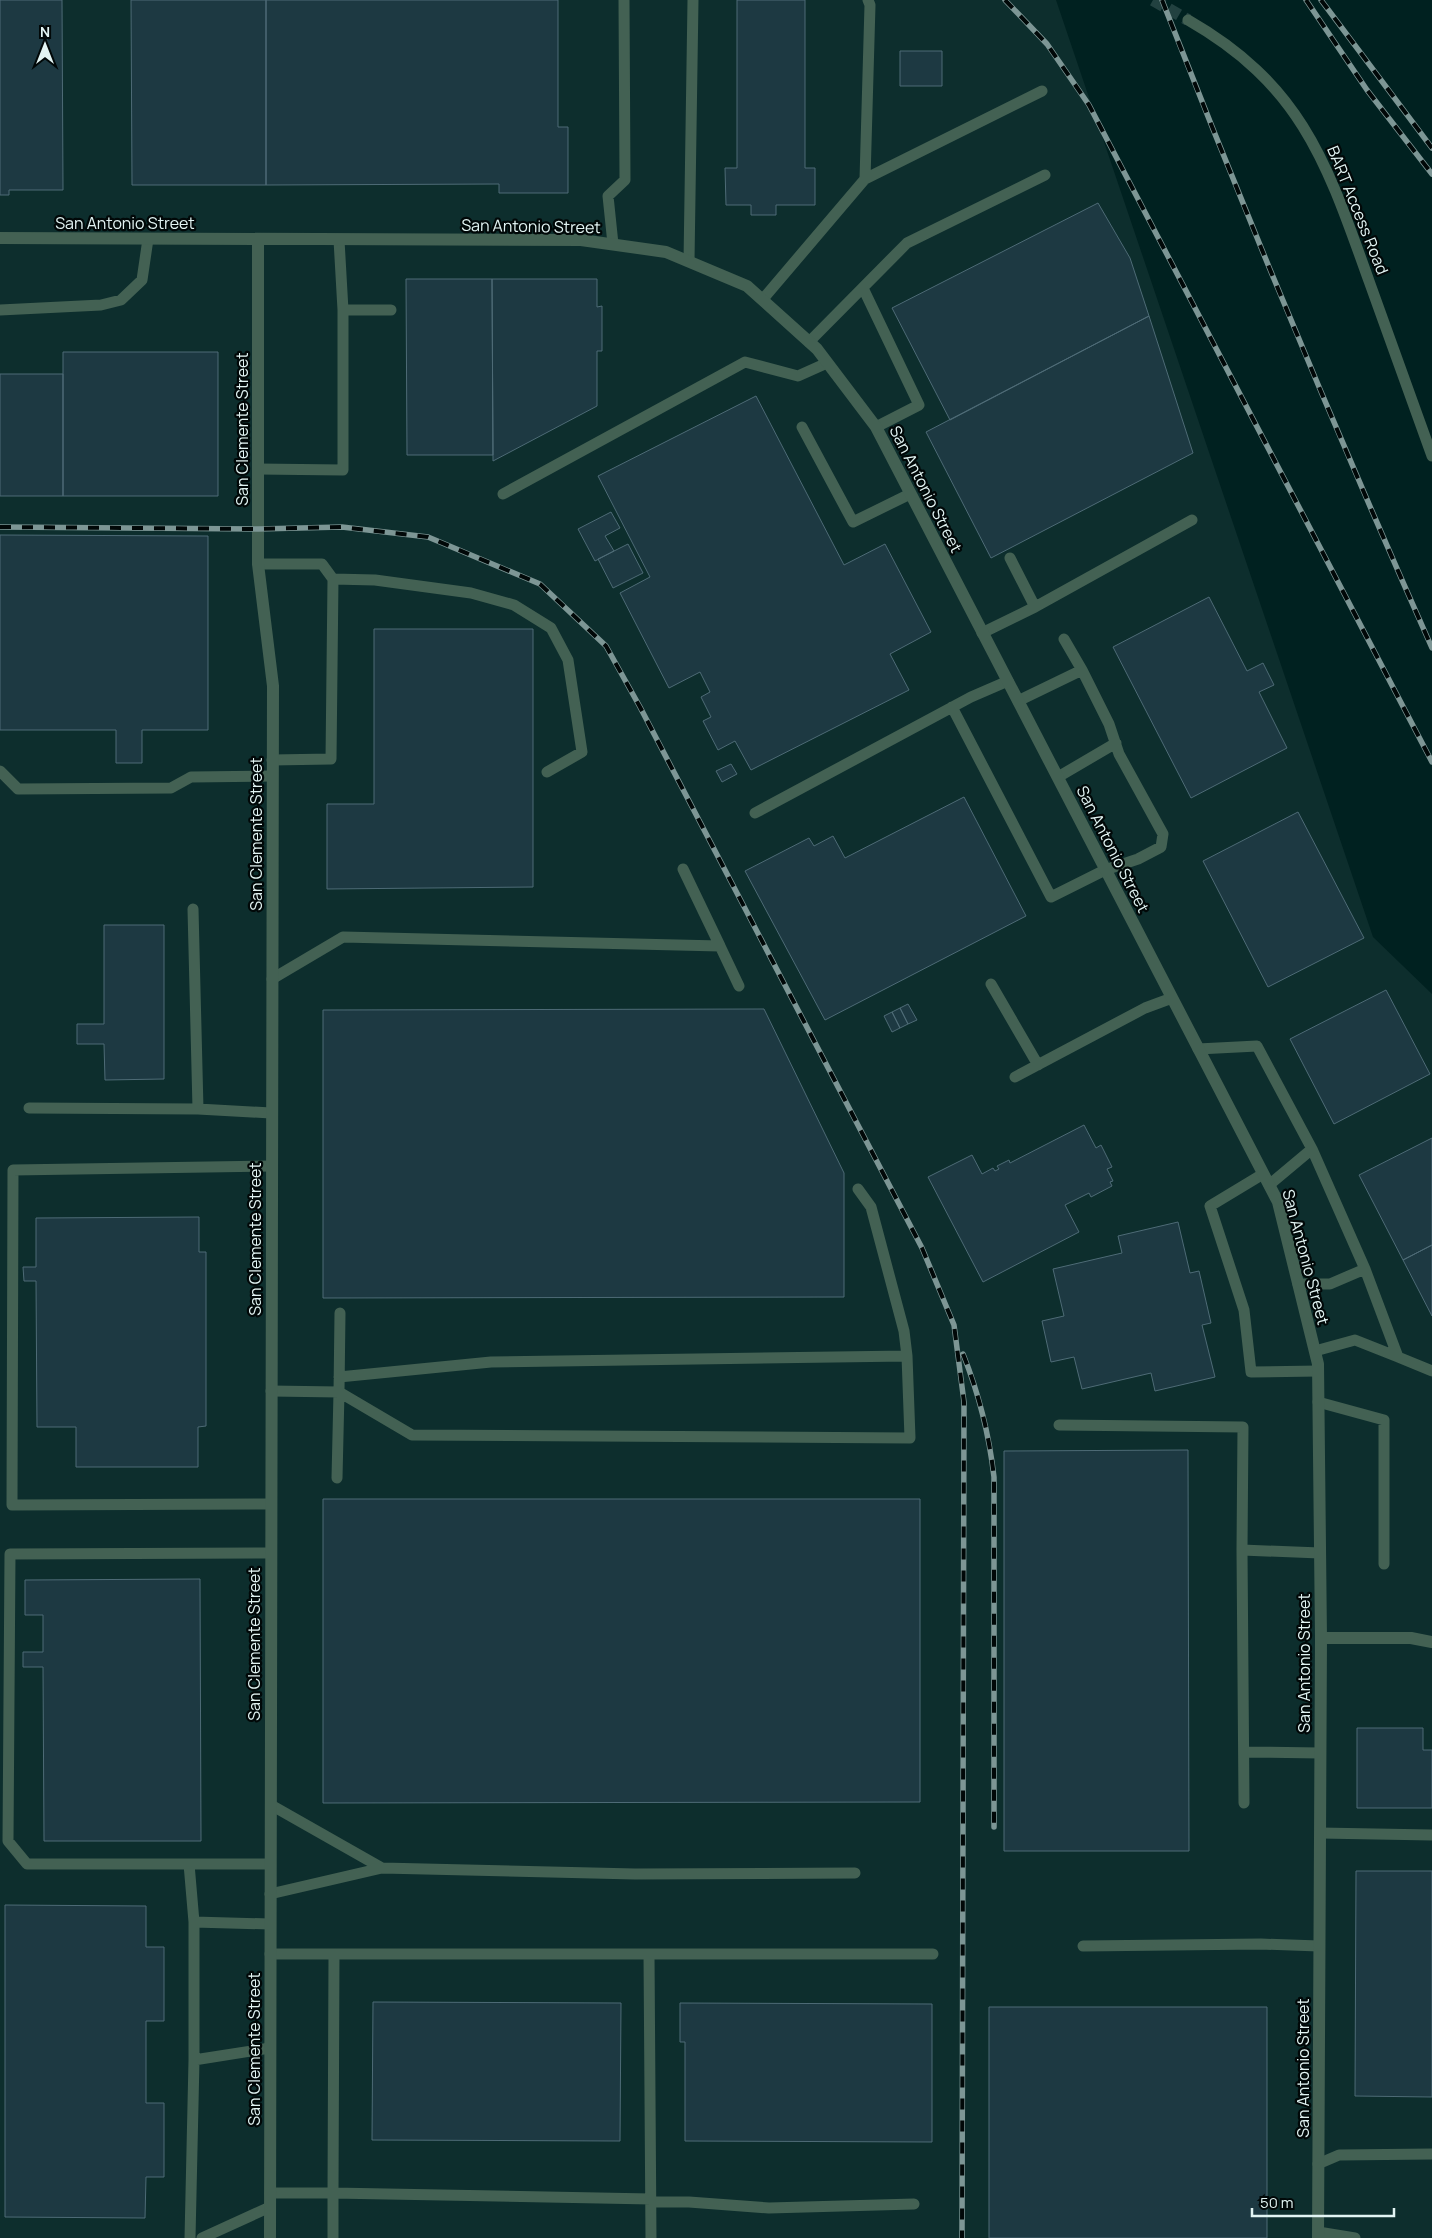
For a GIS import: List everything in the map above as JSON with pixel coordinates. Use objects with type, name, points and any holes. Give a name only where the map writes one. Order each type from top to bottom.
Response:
[{"type":"street","name":"San Antonio Street","points":[[0,238],[581,240],[666,252],[747,286],[809,342],[876,427],[1278,1202],[1315,1351],[1318,1371],[1321,1638],[1318,2235]]},
{"type":"street","name":"San Clemente Street","points":[[258,240],[258,564],[272,686],[270,2238]]},
{"type":"street","points":[[1321,1638],[1411,1638],[1432,1642]]},
{"type":"lane","points":[[612,244],[608,196],[625,180],[624,0]]},
{"type":"lane","points":[[689,261],[693,0]]},
{"type":"lane","points":[[865,179],[870,5],[868,0]]},
{"type":"lane","name":"BART Access Road","points":[[1188,20],[1227,45],[1262,75],[1294,112],[1314,144],[1336,190],[1432,456]]},
{"type":"lane","points":[[763,300],[865,179],[1042,91]]},
{"type":"lane","points":[[809,342],[907,243],[1044,175]]},
{"type":"lane","points":[[0,310],[101,305],[121,300],[142,280],[148,239]]},
{"type":"lane","points":[[258,469],[343,470],[343,310],[339,240]]},
{"type":"lane","points":[[863,288],[919,405],[876,427]]},
{"type":"lane","points":[[343,310],[391,310]]},
{"type":"lane","points":[[503,494],[744,362],[798,376],[827,363]]},
{"type":"lane","points":[[802,426],[853,522],[910,494]]},
{"type":"lane","points":[[982,633],[1035,607],[1192,520]]},
{"type":"lane","points":[[1010,558],[1035,607]]},
{"type":"lane","points":[[258,564],[322,564],[333,579],[331,759],[272,760]]},
{"type":"lane","points":[[333,579],[375,580],[471,593],[514,605],[551,628],[568,660],[582,752],[547,772]]},
{"type":"lane","points":[[952,707],[1051,897],[1105,870],[1138,859],[1161,847],[1163,834],[1116,743],[1109,724],[1082,670],[1064,639]]},
{"type":"lane","points":[[1018,701],[1082,670]]},
{"type":"lane","points":[[755,813],[952,707],[1008,681]]},
{"type":"lane","points":[[1058,778],[1116,743]]},
{"type":"lane","points":[[0,771],[18,789],[172,788],[191,777],[272,776]]},
{"type":"lane","points":[[683,870],[739,986]]},
{"type":"lane","points":[[193,909],[198,1109]]},
{"type":"lane","points":[[272,980],[343,937],[720,946]]},
{"type":"lane","points":[[991,984],[1038,1065]]},
{"type":"lane","points":[[1015,1077],[1145,1008],[1172,998]]},
{"type":"lane","points":[[1198,1049],[1256,1046],[1312,1149],[1365,1269],[1398,1357]]},
{"type":"lane","points":[[29,1108],[198,1109],[271,1114]]},
{"type":"lane","points":[[1312,1149],[1266,1179],[1210,1206],[1244,1310],[1251,1372],[1318,1371]]},
{"type":"lane","points":[[271,1166],[13,1170],[12,1495],[12,1504],[271,1504]]},
{"type":"lane","points":[[271,1391],[339,1392],[412,1435],[910,1438],[907,1356],[904,1331],[871,1207],[858,1189]]},
{"type":"lane","points":[[1298,1284],[1330,1284],[1365,1269]]},
{"type":"lane","points":[[337,1478],[340,1313]]},
{"type":"lane","points":[[1315,1351],[1355,1340],[1432,1371]]},
{"type":"lane","points":[[339,1377],[491,1362],[907,1356]]},
{"type":"lane","points":[[1318,1402],[1384,1420],[1384,1564]]},
{"type":"lane","points":[[1059,1425],[1243,1427],[1244,1803]]},
{"type":"lane","points":[[1242,1550],[1320,1553]]},
{"type":"lane","points":[[270,1553],[10,1554],[8,1841],[27,1864],[270,1864]]},
{"type":"lane","points":[[1244,1752],[1320,1753]]},
{"type":"lane","points":[[270,1805],[382,1868]]},
{"type":"lane","points":[[1320,1833],[1432,1834]]},
{"type":"lane","points":[[188,1864],[194,1922],[194,2060],[190,2238]]},
{"type":"lane","points":[[270,1894],[382,1868],[635,1874],[856,1873]]},
{"type":"lane","points":[[194,1922],[270,1924]]},
{"type":"lane","points":[[1083,1946],[1261,1944],[1319,1946]]},
{"type":"lane","points":[[270,1954],[933,1954]]},
{"type":"lane","points":[[333,2238],[334,1954]]},
{"type":"lane","points":[[649,1954],[651,2238]]},
{"type":"lane","points":[[194,2060],[270,2048]]},
{"type":"lane","points":[[1318,2164],[1338,2155],[1432,2154]]},
{"type":"lane","points":[[270,2193],[651,2200],[769,2208],[914,2204]]},
{"type":"lane","points":[[202,2238],[270,2207]]},
{"type":"lane","points":[[1318,2235],[1355,2238]]},
{"type":"shaded area","points":[[0,0],[1056,0],[1373,937],[1432,994],[1432,2238],[0,2238]]},
{"type":"building","points":[[0,0],[62,0],[63,190],[9,190],[9,195],[0,195]]},
{"type":"building","points":[[131,0],[266,0],[266,185],[132,185]]},
{"type":"building","points":[[266,0],[558,0],[558,127],[568,127],[568,193],[499,193],[499,184],[266,185]]},
{"type":"building","points":[[737,0],[805,0],[805,168],[815,168],[815,205],[776,205],[776,215],[751,215],[751,205],[726,205],[725,168],[737,168]]},
{"type":"building","points":[[900,51],[942,51],[942,86],[900,86]]},
{"type":"building","points":[[1098,203],[1130,258],[1149,316],[950,420],[892,308]]},
{"type":"building","points":[[406,279],[492,279],[493,455],[407,455]]},
{"type":"building","points":[[492,279],[597,279],[597,307],[602,306],[602,351],[597,351],[597,406],[493,461]]},
{"type":"building","points":[[1149,316],[1193,453],[991,558],[926,432]]},
{"type":"building","points":[[63,352],[218,352],[218,496],[63,496]]},
{"type":"building","points":[[0,374],[63,374],[63,496],[0,496]]},
{"type":"building","points":[[756,396],[844,565],[885,544],[931,632],[890,654],[909,690],[751,770],[735,741],[718,750],[703,721],[711,717],[701,697],[710,692],[700,672],[669,688],[620,593],[650,577],[598,476]]},
{"type":"building","points":[[611,512],[620,528],[605,536],[614,551],[595,561],[578,529]]},
{"type":"building","points":[[0,535],[208,536],[208,730],[142,730],[142,763],[116,763],[116,730],[0,730]]},
{"type":"building","points":[[628,544],[643,573],[613,588],[598,559]]},
{"type":"building","points":[[1209,597],[1247,671],[1263,663],[1274,685],[1259,692],[1287,748],[1191,798],[1113,647]]},
{"type":"building","points":[[374,629],[533,629],[533,887],[327,889],[327,804],[374,804]]},
{"type":"building","points":[[731,764],[737,774],[722,782],[716,771]]},
{"type":"building","points":[[964,797],[1026,916],[825,1020],[745,871],[809,838],[814,846],[833,836],[845,858]]},
{"type":"building","points":[[1298,812],[1364,938],[1268,987],[1203,861]]},
{"type":"building","points":[[104,925],[164,925],[164,1079],[105,1080],[104,1044],[77,1044],[77,1024],[104,1024]]},
{"type":"building","points":[[1386,990],[1430,1074],[1334,1124],[1290,1039]]},
{"type":"building","points":[[908,1004],[917,1020],[908,1024],[900,1008]]},
{"type":"building","points":[[900,1008],[908,1024],[900,1028],[892,1012]]},
{"type":"building","points":[[764,1009],[844,1173],[844,1297],[323,1298],[323,1010]]},
{"type":"building","points":[[892,1012],[900,1028],[892,1032],[884,1016]]},
{"type":"building","points":[[1084,1125],[1096,1148],[1101,1145],[1112,1167],[1107,1169],[1113,1181],[1110,1182],[1112,1186],[1091,1197],[1089,1193],[1065,1205],[1079,1232],[983,1282],[928,1177],[972,1155],[982,1174],[993,1168],[995,1171],[999,1169],[997,1166],[1009,1160],[1010,1163]]},
{"type":"building","points":[[1432,1138],[1432,1245],[1403,1260],[1359,1175]]},
{"type":"building","points":[[199,1217],[199,1252],[206,1252],[206,1426],[198,1427],[198,1467],[76,1467],[76,1427],[37,1427],[36,1281],[24,1281],[23,1267],[36,1267],[36,1218]]},
{"type":"building","points":[[1178,1222],[1190,1273],[1199,1271],[1211,1323],[1202,1325],[1215,1377],[1155,1391],[1151,1373],[1082,1389],[1074,1357],[1051,1362],[1042,1321],[1064,1316],[1053,1269],[1122,1253],[1118,1236]]},
{"type":"building","points":[[1432,1245],[1432,1316],[1403,1260]]},
{"type":"building","points":[[1188,1450],[1189,1851],[1004,1851],[1004,1451]]},
{"type":"building","points":[[323,1499],[920,1499],[920,1802],[323,1803]]},
{"type":"building","points":[[200,1579],[201,1841],[44,1841],[43,1667],[23,1667],[23,1652],[43,1652],[43,1615],[25,1615],[25,1580]]},
{"type":"building","points":[[1357,1728],[1423,1728],[1423,1750],[1432,1750],[1432,1808],[1357,1808]]},
{"type":"building","points":[[1356,1871],[1432,1871],[1432,2097],[1355,2096]]},
{"type":"building","points":[[5,1905],[146,1906],[146,1947],[164,1947],[164,2021],[146,2021],[146,2103],[164,2103],[164,2177],[146,2177],[145,2218],[5,2217]]},
{"type":"building","points":[[373,2002],[621,2003],[620,2141],[372,2140]]},
{"type":"building","points":[[680,2003],[932,2004],[932,2142],[685,2141],[685,2042],[680,2042]]},
{"type":"building","points":[[989,2007],[1267,2007],[1267,2238],[989,2238]]},
{"type":"tunnel","points":[[1153,0],[1188,20]]},
{"type":"railway","points":[[1005,0],[1047,44],[1089,105],[1432,762]]},
{"type":"railway","points":[[1162,0],[1293,326],[1432,648]]},
{"type":"railway","points":[[1306,0],[1367,90],[1432,174]]},
{"type":"railway","points":[[1321,0],[1432,148]]},
{"type":"railway","points":[[0,527],[258,529],[342,527],[428,537],[540,584],[606,646],[640,707],[922,1248],[954,1325],[964,1402],[962,2238]]},
{"type":"railway","points":[[963,1354],[983,1414],[994,1477],[994,1827]]}]
